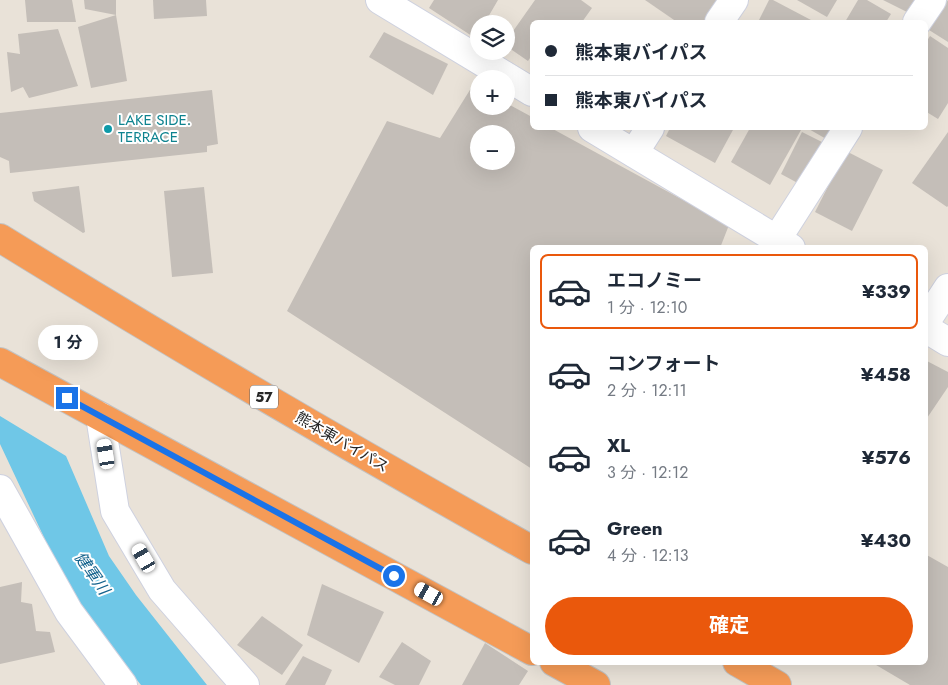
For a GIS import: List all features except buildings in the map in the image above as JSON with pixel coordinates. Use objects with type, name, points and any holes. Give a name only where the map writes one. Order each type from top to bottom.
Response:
[{"type":"highway","name":"熊本東バイパス","points":[[0,238],[140,324],[442,500],[530,549]]},
{"type":"highway","points":[[0,362],[530,650]]},
{"type":"highway","points":[[559,665],[596,685]]},
{"type":"highway","points":[[741,665],[777,685]]},
{"type":"street","points":[[380,0],[530,91]]},
{"type":"street","points":[[720,20],[734,0]]},
{"type":"street","points":[[918,20],[932,0]]},
{"type":"street","points":[[595,130],[784,243],[847,130]]},
{"type":"street","points":[[634,153],[649,130]]},
{"type":"street","points":[[928,318],[948,288]]},
{"type":"street","points":[[928,330],[948,342]]},
{"type":"street","points":[[100,416],[116,511],[162,590],[245,685]]},
{"type":"street","points":[[0,489],[69,612],[123,685]]},
{"type":"water","name":"健軍川","points":[[0,416],[66,456],[109,556],[136,595],[207,685],[141,685],[102,637],[65,582],[0,444]]},
{"type":"place","name":"LAKE SIDE. TERRACE","points":[[108,129]]},
{"type":"route","points":[[67,398],[394,576]]}]
